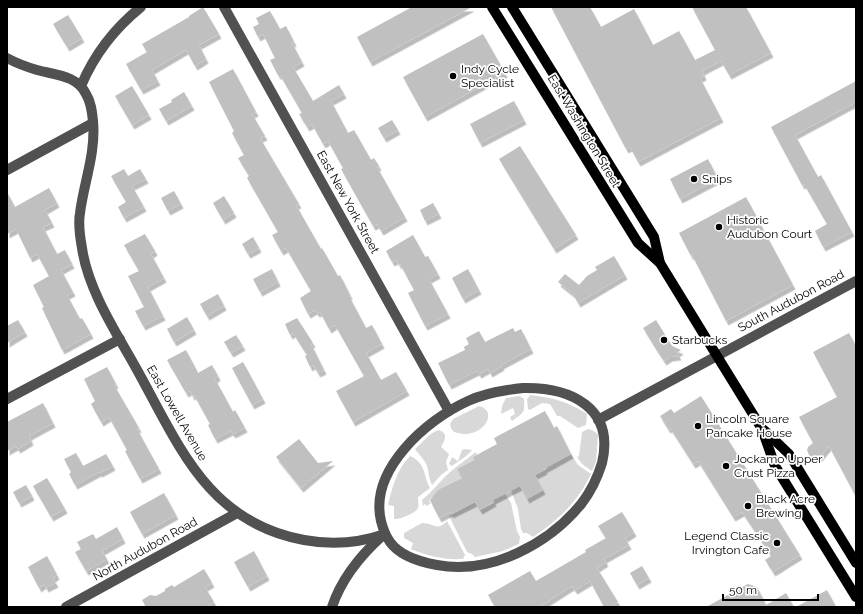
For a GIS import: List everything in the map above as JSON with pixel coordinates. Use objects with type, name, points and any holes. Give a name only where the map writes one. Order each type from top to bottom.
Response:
[{"type":"main road","name":"East Washington Street","points":[[492,7],[638,244],[660,263],[762,429],[774,466],[856,597]]},
{"type":"main road","name":"East Washington Street","points":[[512,7],[654,237],[660,263]]},
{"type":"main road","name":"East Washington Street","points":[[762,429],[789,454],[856,563]]},
{"type":"street","points":[[7,58],[35,69],[68,77],[81,86],[92,64],[108,39],[141,7]]},
{"type":"street","name":"East New York Street","points":[[224,7],[449,411]]},
{"type":"street","name":"East Lowell Avenue","points":[[81,86],[90,102],[94,133],[92,153],[79,217],[85,265],[93,287],[120,339],[191,467],[210,490],[237,513],[257,524],[279,533],[307,540],[330,543],[368,540],[385,534]]},
{"type":"street","points":[[7,170],[93,123]]},
{"type":"street","name":"South Audubon Road","points":[[598,420],[856,281]]},
{"type":"street","points":[[7,399],[120,339]]},
{"type":"street","points":[[536,388],[565,394],[580,400],[594,412],[598,420],[603,431],[605,448],[599,471],[589,492],[563,524],[544,538],[523,550],[501,559],[477,565],[459,567],[441,566],[423,562],[407,555],[394,546],[385,534],[380,515],[379,500],[389,473],[412,440],[434,421],[449,411],[484,395],[511,389],[536,388]]},
{"type":"street","name":"North Audubon Road","points":[[66,607],[237,513]]},
{"type":"street","points":[[332,607],[340,588],[353,568],[367,551],[385,534]]},
{"type":"shaded area","points":[[530,395],[545,397],[573,406],[587,414],[586,425],[578,428],[560,416],[557,416],[550,404],[542,403],[530,410],[528,409],[527,399]]},
{"type":"shaded area","points":[[520,396],[524,399],[524,410],[512,421],[510,417],[515,414],[513,408],[501,414],[502,406],[506,398]]},
{"type":"shaded area","points":[[479,406],[485,409],[488,414],[488,419],[480,429],[474,433],[466,434],[456,433],[452,430],[450,424],[453,419]]},
{"type":"shaded area","points":[[588,429],[598,434],[596,462],[592,471],[582,464],[577,457],[579,456],[582,432]]},
{"type":"shaded area","points":[[439,430],[445,435],[445,439],[441,447],[449,454],[446,462],[448,470],[432,485],[426,464],[415,449],[429,435]]},
{"type":"shaded area","points":[[462,450],[472,450],[452,466],[449,464],[452,457],[458,461]]},
{"type":"shaded area","points":[[476,452],[477,455],[473,457],[474,460],[457,469],[462,478],[437,491],[439,494],[432,497],[429,501],[431,503],[427,506],[425,504],[423,506],[422,500],[449,473]]},
{"type":"shaded area","points":[[571,454],[578,465],[591,474],[580,494],[559,517],[533,537],[527,533],[523,533],[518,509],[510,488],[519,484],[527,499],[543,490],[535,475],[547,469],[545,465],[560,460]]},
{"type":"shaded area","points":[[410,456],[422,466],[430,488],[418,497],[417,510],[407,516],[394,519],[394,506],[388,505],[393,485],[405,461]]},
{"type":"shaded area","points":[[504,492],[511,503],[517,531],[520,537],[519,544],[503,551],[475,557],[467,552],[449,516],[475,502],[480,510],[494,503],[492,498]]},
{"type":"shaded area","points":[[447,521],[465,555],[463,559],[430,556],[411,549],[413,543],[404,538],[404,533],[422,523],[441,526]]},
{"type":"building","points":[[203,7],[219,34],[199,45],[206,59],[195,66],[186,50],[152,70],[158,81],[141,90],[126,64],[147,52],[142,44],[189,17]]},
{"type":"building","points":[[412,7],[472,7],[370,62],[357,37]]},
{"type":"building","points":[[551,7],[590,7],[601,27],[634,9],[653,45],[679,31],[695,60],[715,50],[692,7],[746,7],[771,53],[729,75],[721,61],[702,71],[704,76],[700,78],[721,118],[638,162],[630,147],[626,149]]},
{"type":"building","points":[[270,11],[280,29],[286,26],[294,42],[292,43],[302,62],[293,67],[313,101],[339,85],[344,94],[331,101],[348,133],[354,130],[371,160],[374,158],[379,166],[377,167],[405,217],[381,231],[377,224],[373,226],[341,169],[343,168],[328,141],[323,144],[312,124],[307,127],[299,114],[302,113],[270,60],[275,58],[263,34],[258,37],[253,27],[259,24],[256,18]]},
{"type":"building","points":[[68,15],[82,38],[67,47],[53,24]]},
{"type":"building","name":"Indy Cycle Specialist","points":[[483,34],[505,73],[425,117],[403,77]]},
{"type":"building","points":[[233,69],[256,112],[252,114],[265,136],[260,138],[299,204],[296,205],[321,249],[322,248],[338,276],[340,275],[366,328],[372,325],[382,344],[366,353],[381,380],[396,372],[407,391],[353,422],[336,391],[364,376],[335,325],[329,329],[320,312],[317,313],[315,310],[308,314],[300,298],[311,291],[286,248],[281,251],[272,235],[278,232],[247,178],[249,176],[238,158],[244,155],[232,133],[234,131],[209,82]]},
{"type":"building","points":[[856,81],[856,102],[795,135],[818,177],[821,175],[852,232],[823,247],[815,231],[827,224],[804,184],[802,185],[771,127]]},
{"type":"building","points":[[132,86],[149,115],[132,125],[115,96]]},
{"type":"building","points":[[184,92],[192,106],[166,121],[159,109],[172,102],[171,100]]},
{"type":"building","points":[[514,101],[524,120],[480,143],[470,124]]},
{"type":"building","points":[[392,120],[398,130],[384,138],[378,128]]},
{"type":"building","points":[[520,146],[576,235],[554,249],[499,159]]},
{"type":"building","name":"Snips","points":[[708,159],[718,179],[680,199],[670,179]]},
{"type":"building","points":[[124,169],[128,176],[140,169],[146,179],[132,186],[144,207],[124,218],[118,207],[126,202],[111,176]]},
{"type":"building","points":[[49,188],[57,203],[45,210],[52,223],[43,227],[57,254],[65,250],[72,264],[61,270],[73,292],[67,295],[80,319],[82,318],[91,334],[62,350],[33,285],[49,276],[37,254],[30,258],[16,229],[7,234],[7,192],[15,207]]},
{"type":"building","points":[[174,191],[181,204],[168,211],[161,198]]},
{"type":"building","points":[[224,196],[234,213],[223,220],[213,203]]},
{"type":"building","points":[[746,197],[793,285],[726,321],[679,233]]},
{"type":"building","points":[[433,203],[439,214],[425,221],[420,210]]},
{"type":"building","points":[[145,234],[155,251],[151,254],[164,278],[148,287],[163,316],[143,326],[135,311],[144,307],[128,276],[139,271],[124,245]]},
{"type":"building","points":[[413,235],[425,257],[428,256],[438,274],[429,279],[448,314],[425,326],[408,293],[414,290],[400,264],[399,265],[396,260],[392,262],[386,251]]},
{"type":"building","points":[[253,237],[259,248],[248,254],[242,244]]},
{"type":"building","points":[[614,256],[625,275],[578,303],[573,294],[558,282],[565,274],[579,285],[587,276],[597,270],[595,267]]},
{"type":"building","points":[[272,269],[278,282],[260,292],[253,279]]},
{"type":"building","points":[[468,269],[479,290],[463,299],[452,278]]},
{"type":"building","points":[[218,294],[224,306],[207,316],[200,304]]},
{"type":"building","points":[[187,317],[194,330],[174,342],[167,329]]},
{"type":"building","points":[[297,318],[313,343],[311,344],[324,370],[318,373],[313,365],[310,367],[305,356],[307,355],[293,333],[290,335],[285,324]]},
{"type":"building","points":[[18,320],[25,332],[7,343],[7,326]]},
{"type":"building","points":[[656,320],[672,346],[681,350],[677,353],[679,356],[670,357],[664,361],[656,349],[643,328]]},
{"type":"building","points":[[513,328],[515,332],[521,329],[531,349],[501,365],[502,366],[490,373],[488,369],[479,374],[477,371],[449,385],[438,363],[465,350],[464,347],[469,344],[466,338],[479,331],[485,342]]},
{"type":"building","points":[[849,333],[856,346],[856,497],[829,446],[819,458],[814,459],[809,455],[807,450],[808,447],[813,443],[799,417],[837,397],[813,352]]},
{"type":"building","points":[[236,335],[243,346],[231,353],[224,342]]},
{"type":"building","points":[[186,350],[198,373],[212,365],[218,376],[215,379],[233,412],[235,410],[245,428],[233,434],[231,431],[215,439],[208,425],[210,424],[194,395],[192,396],[190,391],[186,393],[167,360]]},
{"type":"building","points":[[243,362],[263,399],[252,405],[232,368]]},
{"type":"building","points":[[107,367],[116,384],[114,385],[139,428],[137,429],[159,469],[140,479],[125,451],[127,450],[109,417],[101,422],[91,404],[95,401],[84,379]]},
{"type":"building","points":[[701,396],[800,555],[773,572],[765,560],[771,556],[742,512],[733,517],[698,461],[693,464],[670,428],[668,429],[660,416],[671,409],[674,413]]},
{"type":"building","points":[[43,403],[53,423],[29,436],[31,441],[18,449],[16,446],[7,451],[7,422]]},
{"type":"building","points":[[545,411],[554,428],[557,426],[571,454],[535,475],[543,490],[527,499],[520,486],[493,500],[494,502],[480,510],[475,502],[451,514],[450,512],[439,518],[430,500],[438,490],[462,478],[457,469],[474,460],[473,457],[497,444],[494,438]]},
{"type":"building","points":[[299,439],[318,463],[333,461],[301,488],[276,457]]},
{"type":"building","points":[[76,453],[83,466],[106,454],[113,466],[75,485],[69,474],[71,472],[64,459]]},
{"type":"building","points":[[47,478],[65,509],[51,517],[33,486]]},
{"type":"building","points":[[26,485],[32,496],[19,503],[13,492]]},
{"type":"building","points":[[164,493],[176,515],[142,534],[130,512]]},
{"type":"building","points":[[622,512],[634,532],[625,538],[629,545],[604,559],[606,562],[597,568],[618,602],[610,607],[604,607],[590,581],[575,590],[572,586],[539,607],[495,607],[488,595],[530,571],[536,581],[586,552],[585,550],[606,538],[598,526]]},
{"type":"building","points":[[117,527],[123,539],[102,551],[107,559],[86,571],[75,552],[81,549],[77,542],[93,534],[96,539]]},
{"type":"building","points":[[254,551],[267,576],[248,587],[234,562]]},
{"type":"building","points":[[47,556],[57,575],[53,578],[56,583],[46,588],[44,584],[39,588],[28,567]]},
{"type":"building","points":[[642,566],[649,578],[637,585],[630,573]]},
{"type":"building","points":[[204,569],[212,583],[205,587],[214,602],[206,607],[146,607],[142,600],[150,595],[156,596],[172,585],[174,587]]},
{"type":"building","points":[[748,584],[757,587],[766,605],[786,593],[794,607],[706,607]]},
{"type":"building","points":[[827,590],[836,607],[796,607]]},
{"type":"place","name":"Indy Cycle Specialist","points":[[453,76]]},
{"type":"place","name":"Snips","points":[[694,179]]},
{"type":"place","name":"Historic Audubon Court","points":[[719,227]]},
{"type":"place","name":"Starbucks","points":[[664,340]]},
{"type":"place","name":"Lincoln Square Pancake House","points":[[698,426]]},
{"type":"place","name":"Jockamo Upper Crust Pizza","points":[[726,466]]},
{"type":"place","name":"Black Acre Brewing","points":[[748,506]]},
{"type":"place","name":"Legend Classic Irvington Cafe","points":[[777,543]]}]
